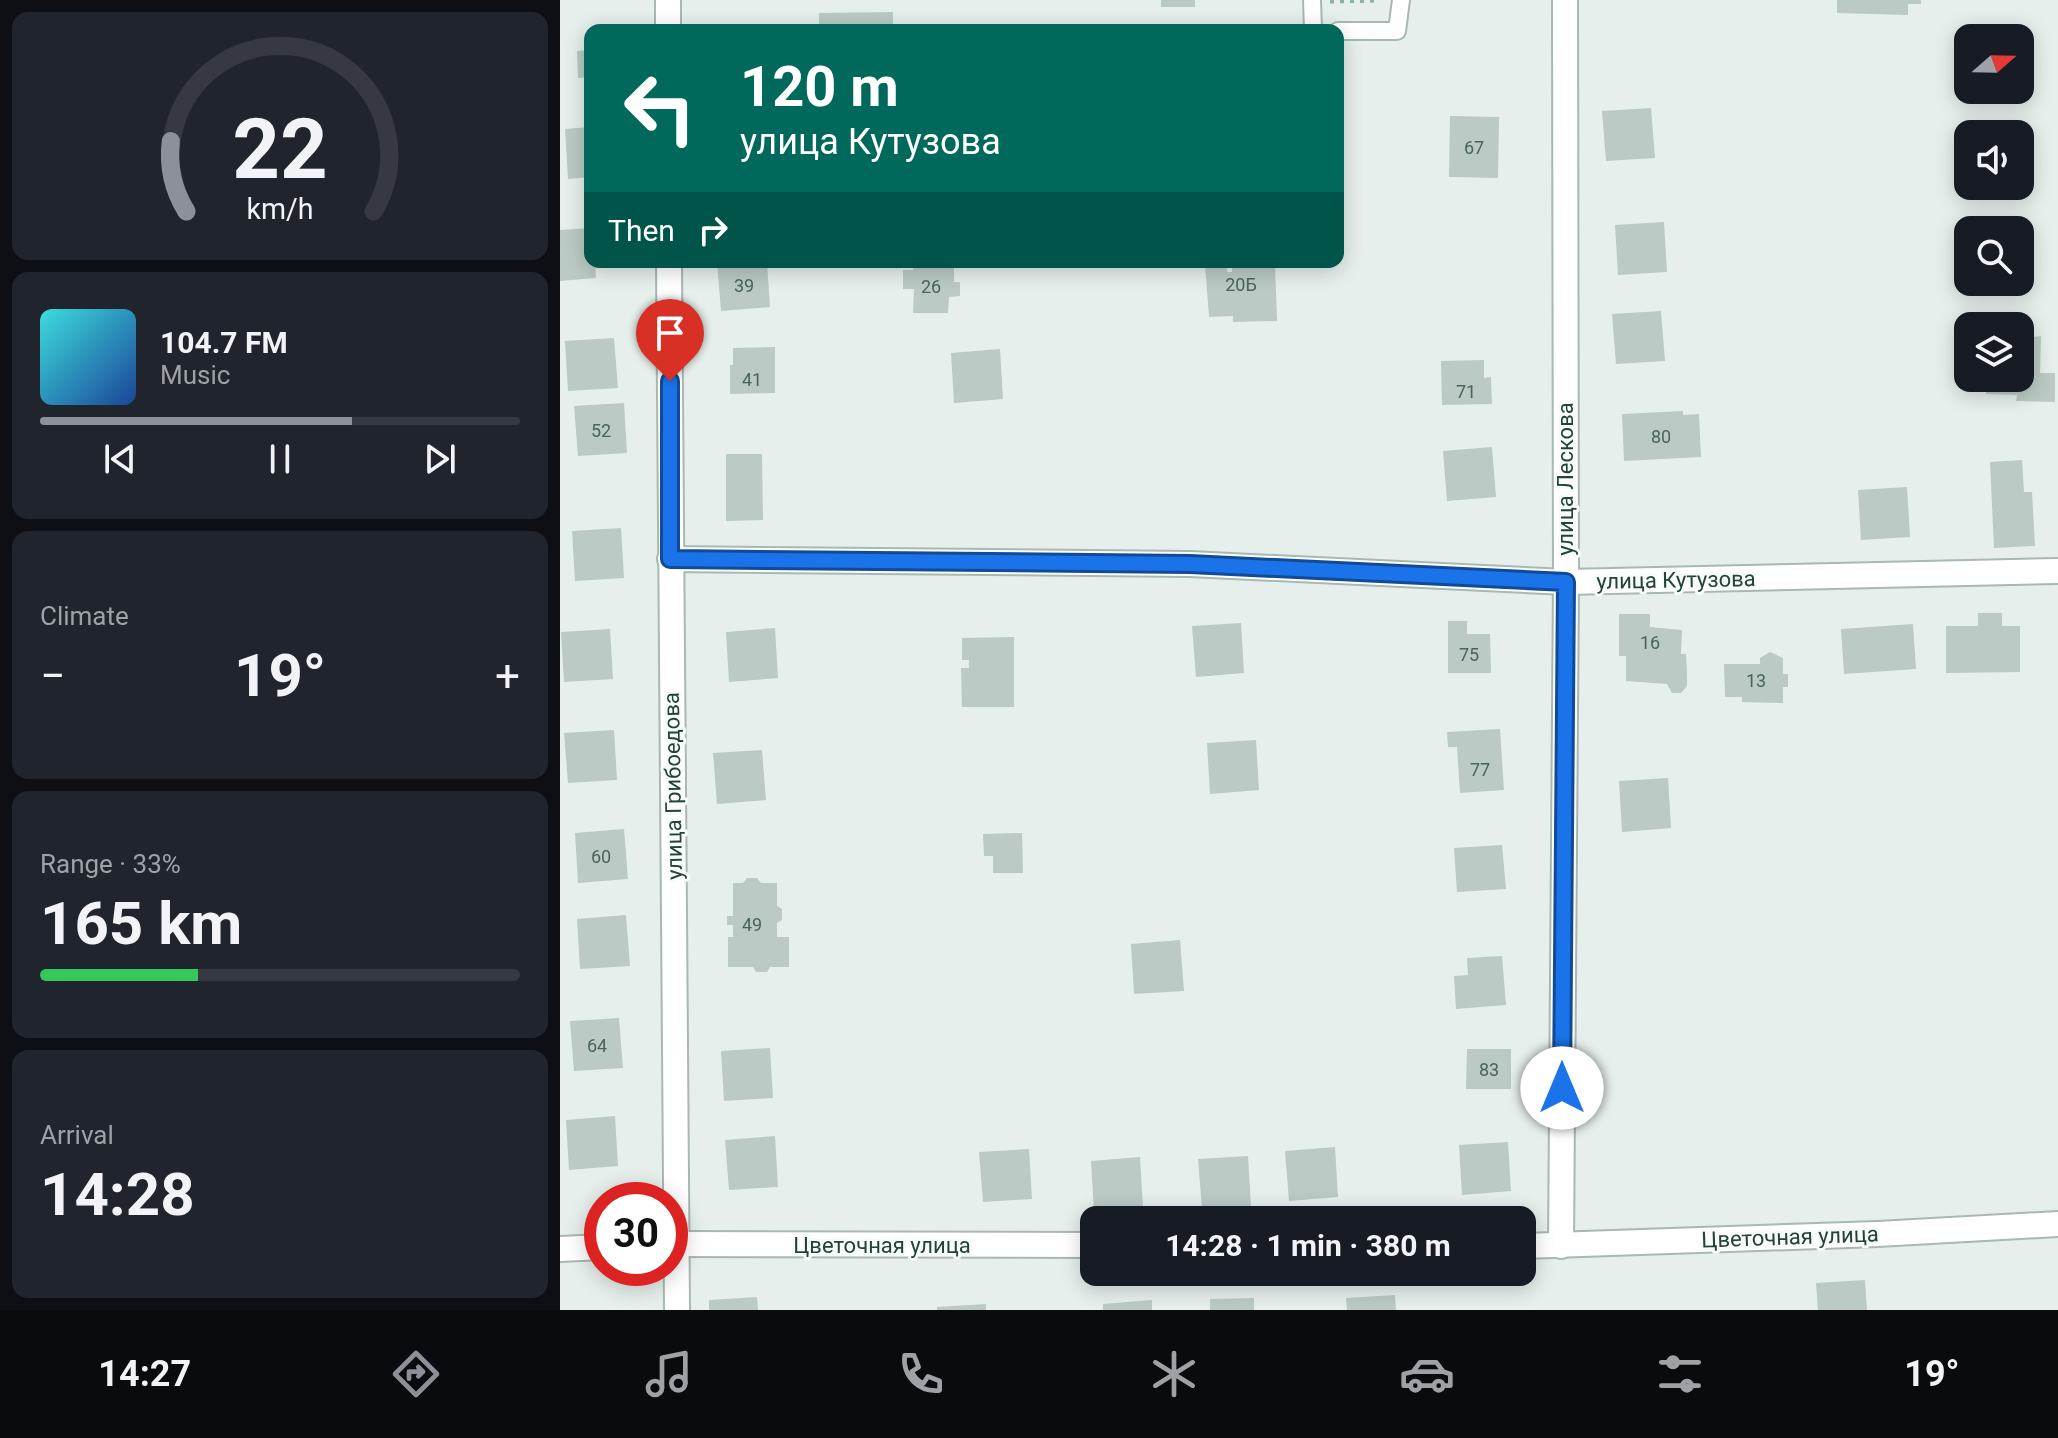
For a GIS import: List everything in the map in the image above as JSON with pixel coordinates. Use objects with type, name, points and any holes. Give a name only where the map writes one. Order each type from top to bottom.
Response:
[{"type":"street","points":[[668,0],[668,24]]},
{"type":"street","name":"улица Лескова","points":[[1561,1246],[1566,582],[1565,0]]},
{"type":"street","name":"улица Грибоедова","points":[[669,268],[674,1182]]},
{"type":"street","name":"улица Кутузова","points":[[670,559],[1190,564],[1566,582],[2058,571]]},
{"type":"street","name":"Цветочная улица","points":[[1536,1246],[1878,1234],[2058,1224]]},
{"type":"street","name":"Цветочная улица","points":[[688,1244],[1080,1245]]},
{"type":"street","points":[[560,1249],[584,1248]]},
{"type":"street","name":"улица Грибоедова","points":[[676,1286],[677,1310]]},
{"type":"lane","points":[[1344,31],[1397,31],[1401,0]]},
{"type":"lane","points":[[1314,24],[1317,1]]},
{"type":"path","points":[[1317,1],[1385,0]]},
{"type":"building","points":[[1161,0],[1195,0],[1195,7],[1161,7]]},
{"type":"building","points":[[1837,0],[1921,0],[1921,4],[1908,4],[1908,15],[1837,13]]},
{"type":"building","points":[[893,12],[893,24],[819,24],[819,13]]},
{"type":"building","points":[[584,50],[584,78],[578,78],[577,51]]},
{"type":"building","points":[[1651,108],[1655,158],[1606,161],[1602,111]]},
{"type":"building","points":[[1450,116],[1499,117],[1498,178],[1449,177]]},
{"type":"building","points":[[584,127],[584,178],[568,179],[565,129]]},
{"type":"building","points":[[1664,222],[1667,272],[1618,275],[1615,225]]},
{"type":"building","points":[[584,228],[584,268],[595,268],[596,278],[560,281],[560,230]]},
{"type":"building","points":[[717,268],[767,268],[770,307],[721,311]]},
{"type":"building","points":[[954,268],[954,282],[960,282],[960,296],[949,297],[948,313],[913,313],[914,289],[903,289],[903,270]]},
{"type":"building","points":[[1205,268],[1227,268],[1227,272],[1232,272],[1232,268],[1275,268],[1277,321],[1233,322],[1233,316],[1209,317]]},
{"type":"building","points":[[1661,311],[1665,361],[1616,364],[1612,314]]},
{"type":"building","points":[[2041,336],[2040,373],[2055,373],[2055,402],[2016,401],[2017,395],[1986,394],[2034,392],[2034,337]]},
{"type":"building","points":[[614,338],[618,388],[568,391],[565,341]]},
{"type":"building","points":[[775,347],[775,393],[730,394],[733,348]]},
{"type":"building","points":[[1000,349],[1003,399],[954,403],[951,353]]},
{"type":"building","points":[[1484,360],[1484,378],[1491,377],[1492,404],[1442,405],[1441,361]]},
{"type":"building","points":[[624,403],[627,453],[578,456],[574,406]]},
{"type":"building","points":[[1683,411],[1683,415],[1699,414],[1701,457],[1624,461],[1622,414]]},
{"type":"building","points":[[1492,447],[1496,497],[1447,501],[1443,451]]},
{"type":"building","points":[[726,454],[762,454],[763,520],[726,521]]},
{"type":"building","points":[[2022,460],[2024,492],[2032,492],[2035,546],[1994,548],[1990,462]]},
{"type":"building","points":[[1907,487],[1910,537],[1861,540],[1858,490]]},
{"type":"building","points":[[621,528],[624,578],[575,581],[572,531]]},
{"type":"building","points":[[1978,613],[2002,613],[2002,626],[2020,626],[2020,672],[1946,673],[1946,626],[1978,626]]},
{"type":"building","points":[[1619,614],[1650,614],[1650,627],[1682,630],[1681,654],[1686,654],[1687,686],[1681,693],[1672,693],[1667,684],[1626,681],[1626,656],[1619,656]]},
{"type":"building","points":[[1448,621],[1467,621],[1467,634],[1490,634],[1491,673],[1448,673]]},
{"type":"building","points":[[1241,623],[1244,673],[1196,677],[1192,626]]},
{"type":"building","points":[[1913,624],[1916,669],[1844,674],[1841,629]]},
{"type":"building","points":[[775,628],[778,678],[729,682],[726,632]]},
{"type":"building","points":[[610,629],[613,679],[564,682],[561,632]]},
{"type":"building","points":[[1014,637],[1014,707],[962,707],[961,668],[969,668],[969,660],[962,660],[962,638]]},
{"type":"building","points":[[1770,652],[1783,658],[1783,674],[1788,674],[1788,687],[1783,687],[1783,703],[1742,702],[1742,697],[1725,697],[1724,664],[1760,664],[1760,658]]},
{"type":"building","points":[[1500,729],[1504,790],[1460,793],[1457,747],[1448,747],[1447,732]]},
{"type":"building","points":[[614,730],[617,780],[568,783],[564,733]]},
{"type":"building","points":[[1256,740],[1259,790],[1210,794],[1207,743]]},
{"type":"building","points":[[762,750],[766,800],[717,804],[713,753]]},
{"type":"building","points":[[1668,778],[1671,828],[1622,832],[1619,781]]},
{"type":"building","points":[[624,829],[628,879],[578,883],[575,833]]},
{"type":"building","points":[[1022,833],[1023,873],[993,873],[993,856],[984,856],[983,834]]},
{"type":"building","points":[[1502,845],[1506,889],[1457,892],[1454,848]]},
{"type":"building","points":[[747,878],[757,878],[761,883],[777,883],[777,906],[782,909],[782,920],[777,923],[777,937],[789,937],[789,967],[770,967],[767,972],[756,972],[753,967],[728,967],[728,937],[733,937],[733,925],[727,925],[727,916],[733,916],[733,883],[743,883]]},
{"type":"building","points":[[626,915],[630,966],[580,969],[577,919]]},
{"type":"building","points":[[1180,940],[1184,991],[1134,994],[1131,944]]},
{"type":"building","points":[[1502,956],[1506,1005],[1456,1009],[1454,976],[1468,975],[1467,958]]},
{"type":"building","points":[[619,1018],[623,1068],[574,1071],[570,1021]]},
{"type":"building","points":[[770,1048],[773,1098],[724,1101],[721,1051]]},
{"type":"building","points":[[1467,1049],[1511,1049],[1511,1089],[1466,1089]]},
{"type":"building","points":[[615,1116],[618,1166],[569,1170],[566,1120]]},
{"type":"building","points":[[775,1136],[778,1187],[729,1190],[725,1140]]},
{"type":"building","points":[[1508,1142],[1511,1191],[1462,1195],[1459,1145]]},
{"type":"building","points":[[1335,1147],[1338,1197],[1289,1201],[1285,1151]]},
{"type":"building","points":[[1029,1149],[1032,1199],[983,1202],[979,1152]]},
{"type":"building","points":[[1248,1156],[1251,1206],[1202,1206],[1198,1159]]},
{"type":"building","points":[[1140,1157],[1143,1206],[1094,1206],[1091,1161]]},
{"type":"building","points":[[1865,1280],[1867,1310],[1818,1310],[1816,1283]]},
{"type":"building","points":[[1395,1295],[1396,1310],[1347,1310],[1346,1298]]},
{"type":"building","points":[[757,1297],[758,1310],[709,1310],[709,1300]]},
{"type":"building","points":[[1254,1298],[1254,1310],[1210,1310],[1210,1299]]},
{"type":"building","points":[[1152,1300],[1152,1310],[1103,1310],[1103,1304]]},
{"type":"building","points":[[986,1304],[986,1310],[937,1310],[937,1307]]},
{"type":"route","points":[[670,381],[670,559],[1190,564],[1566,582],[1562,1088]]}]
